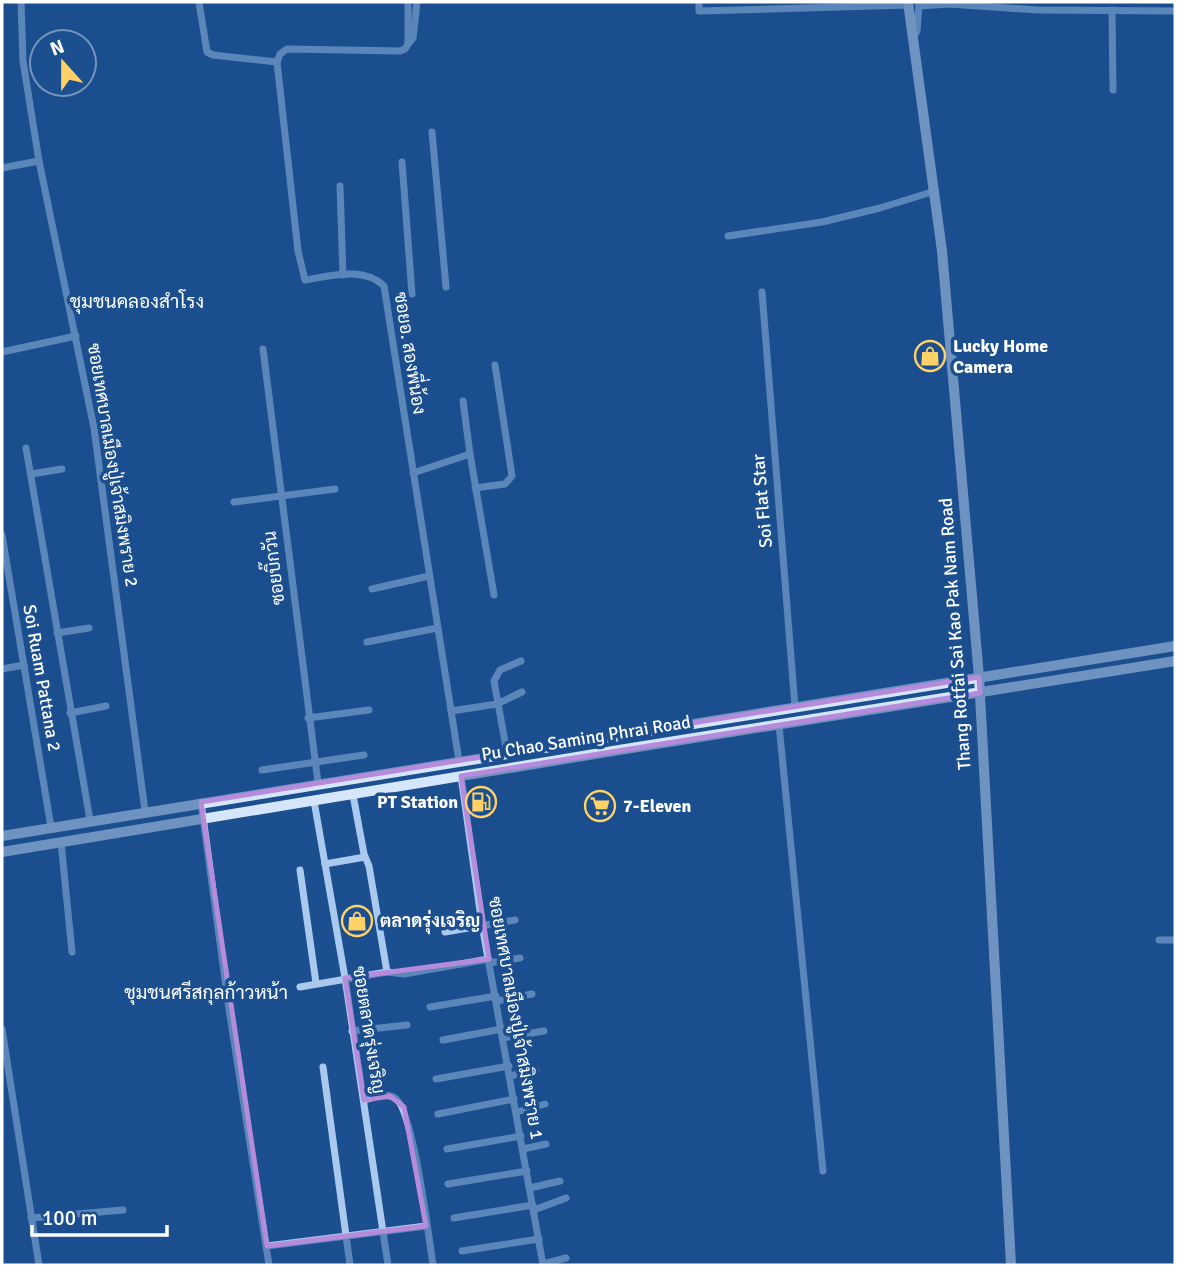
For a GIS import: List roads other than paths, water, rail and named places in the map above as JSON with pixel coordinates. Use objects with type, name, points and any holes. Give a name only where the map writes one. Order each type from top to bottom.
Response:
[{"type":"main road","name":"Thang Rotfai Sai Kao Pak Nam Road","points":[[914,4],[914,37],[935,191],[979,677],[1011,1265]]},
{"type":"main road","name":"Pu Chao Saming Phrai Road","points":[[2,836],[1175,646]]},
{"type":"main road","name":"Pu Chao Saming Phrai Road","points":[[2,852],[1175,661]]},
{"type":"main road","points":[[459,761],[461,776]]},
{"type":"street","name":"ซอยเทศบาลเมืองปู่เจ้าสมิงพราย 2","points":[[21,2],[23,61],[39,162],[94,428],[145,811]]},
{"type":"street","points":[[199,2],[207,52],[276,62],[280,54],[287,49],[405,49],[414,38],[417,2]]},
{"type":"street","points":[[408,2],[408,44]]},
{"type":"street","points":[[699,2],[699,11],[914,4],[1175,11]]},
{"type":"street","points":[[1112,10],[1113,90]]},
{"type":"street","name":"ซอยอ. สองพี่น้อง","points":[[276,62],[298,251],[305,280],[366,275],[384,286],[459,761]]},
{"type":"street","points":[[432,132],[446,288]]},
{"type":"street","points":[[2,168],[39,162]]},
{"type":"street","points":[[402,162],[412,294]]},
{"type":"street","points":[[340,186],[343,275]]},
{"type":"street","points":[[729,236],[822,222],[935,191]]},
{"type":"street","name":"Soi Flat Star","points":[[761,292],[794,707]]},
{"type":"street","points":[[2,352],[76,336]]},
{"type":"street","name":"ซอยบิ๊กวัน","points":[[262,349],[318,783]]},
{"type":"street","points":[[475,488],[505,484],[512,476],[495,365]]},
{"type":"street","points":[[463,401],[494,595]]},
{"type":"street","points":[[26,448],[90,820]]},
{"type":"street","points":[[413,473],[470,454]]},
{"type":"street","points":[[31,474],[62,469]]},
{"type":"street","points":[[234,502],[335,489]]},
{"type":"street","name":"Soi Ruam Pattana 2","points":[[2,535],[5,576],[24,665],[51,827]]},
{"type":"street","points":[[372,589],[429,576]]},
{"type":"street","points":[[57,633],[89,628]]},
{"type":"street","points":[[367,642],[437,628]]},
{"type":"street","points":[[507,753],[494,681],[500,670],[522,660]]},
{"type":"street","points":[[2,669],[24,665]]},
{"type":"street","points":[[451,710],[497,704],[522,692]]},
{"type":"street","points":[[70,713],[106,706]]},
{"type":"street","points":[[308,718],[369,710]]},
{"type":"street","points":[[779,725],[823,1171]]},
{"type":"street","points":[[661,728],[664,743]]},
{"type":"street","points":[[262,770],[364,755]]},
{"type":"street","name":"ซอยเทศบาลเมืองปู่เจ้าสมิงพราย 1","points":[[461,776],[482,925],[543,1265]]},
{"type":"street","name":"ซอยตลาดรุ่งเจริญ","points":[[353,795],[369,866],[387,972]]},
{"type":"street","name":"ซอยตลาดรุ่งเจริญ","points":[[314,801],[345,978],[388,1265]]},
{"type":"street","points":[[201,802],[229,1009],[270,1265]]},
{"type":"street","points":[[61,842],[72,952]]},
{"type":"street","points":[[325,864],[365,857]]},
{"type":"street","points":[[300,870],[316,983]]},
{"type":"street","points":[[445,932],[515,920]]},
{"type":"street","points":[[1159,940],[1175,940]]},
{"type":"street","points":[[300,987],[387,972],[404,974],[520,958]]},
{"type":"street","points":[[430,1007],[533,994]]},
{"type":"street","points":[[352,1031],[407,1025]]},
{"type":"street","points":[[2,1029],[39,1265]]},
{"type":"street","points":[[443,1040],[544,1031]]},
{"type":"street","points":[[436,1079],[509,1066]]},
{"type":"street","points":[[323,1067],[351,1265]]},
{"type":"street","points":[[510,1076],[536,1070]]},
{"type":"street","points":[[364,1100],[390,1096],[397,1098],[404,1107],[433,1265]]},
{"type":"street","points":[[438,1114],[514,1099]]},
{"type":"street","points":[[517,1112],[545,1104]]},
{"type":"street","points":[[447,1149],[521,1136]]},
{"type":"street","points":[[523,1149],[546,1144]]},
{"type":"street","points":[[448,1184],[527,1171]]},
{"type":"street","points":[[530,1188],[560,1181]]},
{"type":"street","points":[[454,1218],[533,1207],[566,1198]]},
{"type":"street","points":[[31,1218],[123,1210]]},
{"type":"street","points":[[267,1247],[426,1226]]},
{"type":"street","points":[[462,1251],[539,1239]]},
{"type":"street","points":[[543,1265],[566,1258]]},
{"type":"place","name":"Lucky Home Camera","points":[[930,356]]},
{"type":"place","name":"PT Station","points":[[481,802]]},
{"type":"place","name":"7-Eleven","points":[[600,806]]},
{"type":"place","name":"ตลาดรุ่งเจริญ","points":[[357,921]]},
{"type":"district","name":"ชุมชนคลองสำโรง","points":[[137,301]]},
{"type":"district","name":"ชุมชนศรีสกุลก้าวหน้า","points":[[206,992]]}]
